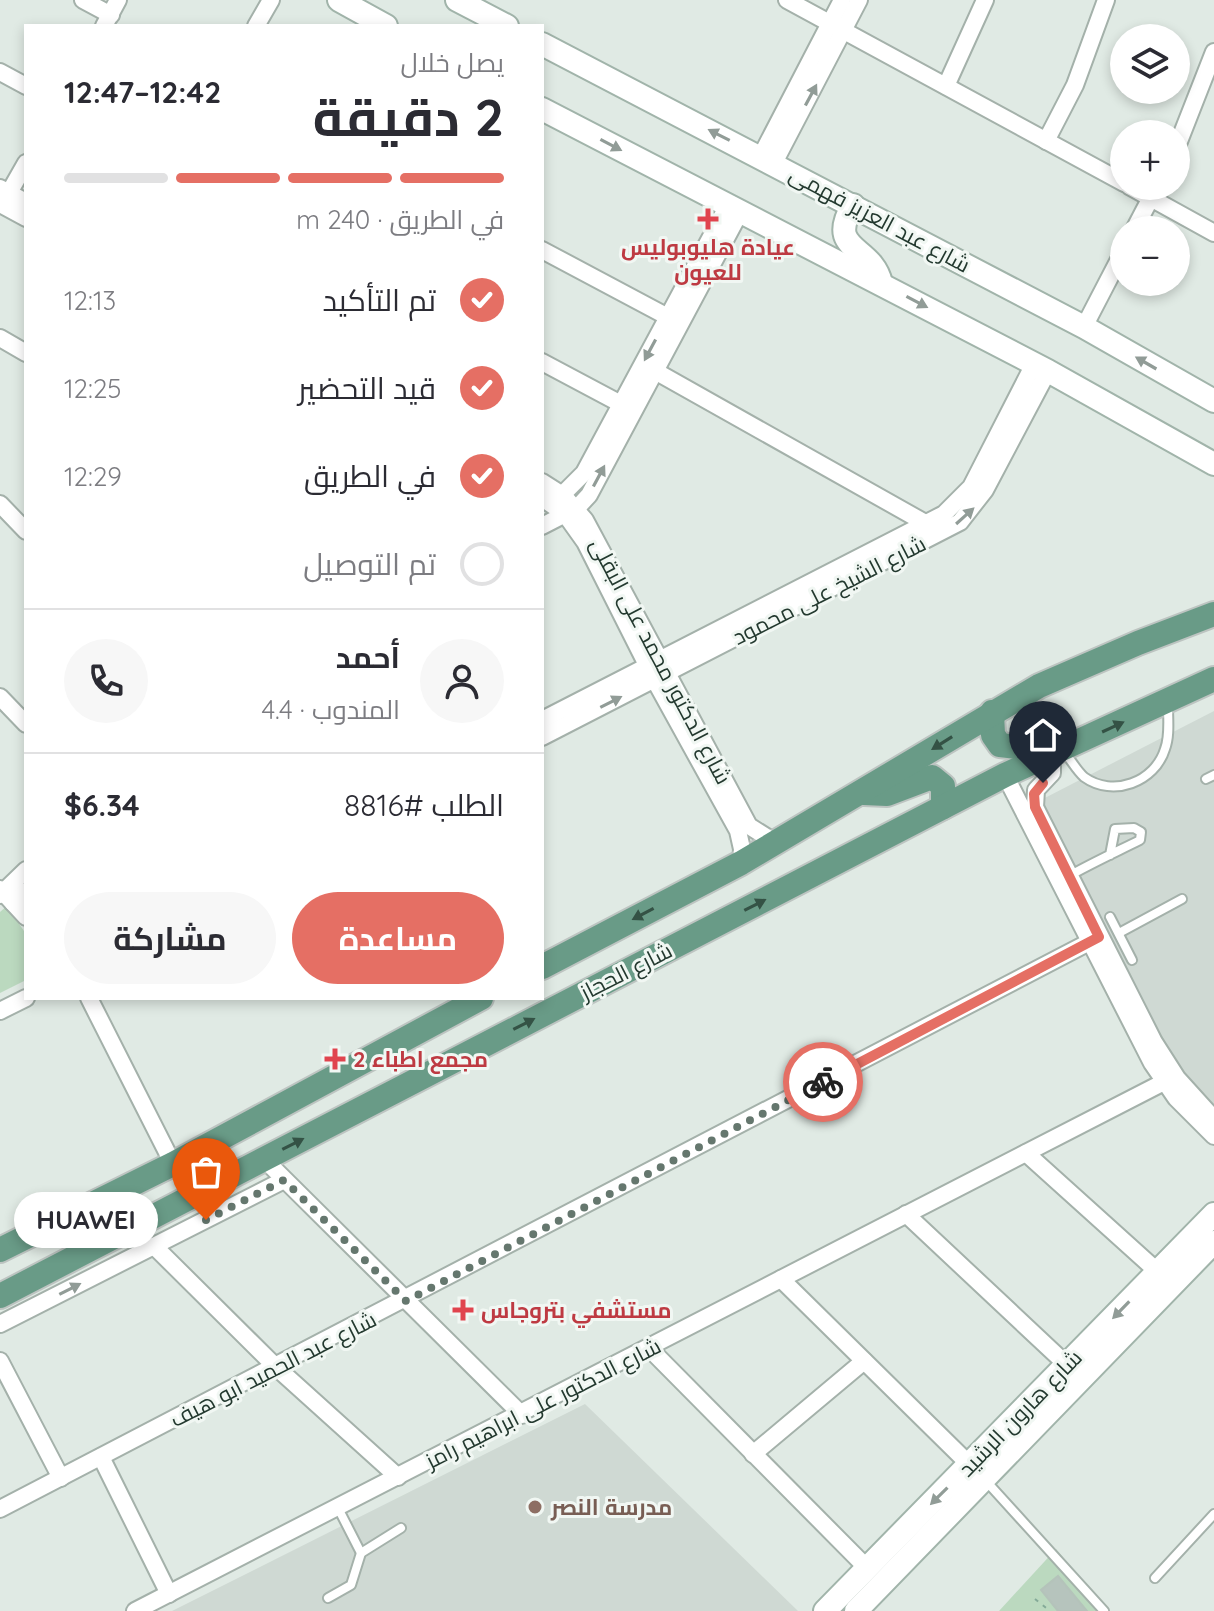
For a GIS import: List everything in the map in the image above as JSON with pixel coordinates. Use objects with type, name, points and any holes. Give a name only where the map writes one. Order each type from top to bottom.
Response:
[{"type":"main road","points":[[339,0],[382,24]]},
{"type":"main road","points":[[457,0],[503,24]]},
{"type":"main road","name":"شارع عبد العزيز فهمى","points":[[544,45],[1084,327],[1214,401]]},
{"type":"main road","points":[[544,110],[1041,367],[1214,464]]},
{"type":"main road","points":[[853,205],[843,222],[843,233],[848,243],[874,266],[881,283]]},
{"type":"main road","name":"شارع الحجاز","points":[[544,966],[741,863],[864,793],[992,712],[1088,663],[1214,614]]},
{"type":"main road","name":"شارع الحجاز","points":[[9,1291],[1005,775],[1214,679]]},
{"type":"main road","points":[[992,712],[993,735],[1000,745],[1058,753]]},
{"type":"main road","points":[[864,793],[887,794],[932,777],[943,786],[943,807]]},
{"type":"main road","points":[[0,1250],[173,1164],[466,1001]]},
{"type":"main road","name":"شارع هارون الرشيد","points":[[856,1611],[978,1473],[1067,1365],[1214,1214]]},
{"type":"main road","name":"شارع هارون الرشيد","points":[[825,1611],[867,1568],[978,1473],[1214,1242]]},
{"type":"main road","points":[[0,1258],[9,1291]]},
{"type":"street","points":[[83,0],[111,14]]},
{"type":"street","points":[[257,24],[271,0]]},
{"type":"street","points":[[787,0],[1110,176]]},
{"type":"street","points":[[838,27],[842,0]]},
{"type":"street","points":[[768,160],[838,27],[859,0]]},
{"type":"street","points":[[946,86],[985,0]]},
{"type":"street","points":[[1046,141],[1075,85],[1106,0]]},
{"type":"street","points":[[1187,120],[1214,52]]},
{"type":"street","points":[[0,72],[24,85]]},
{"type":"street","points":[[3,197],[24,166]]},
{"type":"street","points":[[3,197],[24,202]]},
{"type":"street","points":[[3,197],[24,216]]},
{"type":"street","points":[[1166,200],[1214,233]]},
{"type":"street","points":[[544,523],[584,473],[668,317],[733,210]]},
{"type":"street","points":[[557,504],[589,495],[655,371],[733,210]]},
{"type":"street","points":[[544,251],[668,317]]},
{"type":"street","points":[[1084,327],[1110,277]]},
{"type":"street","points":[[0,338],[24,352]]},
{"type":"street","points":[[544,363],[621,404]]},
{"type":"street","name":"شارع الشيخ على محمود","points":[[544,736],[657,670],[944,514],[971,487],[1041,367]]},
{"type":"street","name":"شارع الشيخ على محمود","points":[[544,719],[657,670],[960,522],[985,490],[1041,367]]},
{"type":"street","points":[[655,371],[927,524]]},
{"type":"street","name":"شارع الدكتور محمد على البقلى","points":[[544,485],[585,542],[749,826],[776,843]]},
{"type":"street","points":[[0,504],[24,529]]},
{"type":"street","name":"شارع الدكتور محمد على البقلى","points":[[657,670],[738,831],[741,863]]},
{"type":"street","points":[[0,697],[24,722]]},
{"type":"street","points":[[1058,753],[1052,773],[1036,790],[1034,803],[1069,876],[1093,940],[1165,1060],[1214,1119]]},
{"type":"street","points":[[1005,775],[1164,1082],[1214,1136]]},
{"type":"street","points":[[4,895],[24,872]]},
{"type":"street","points":[[4,895],[24,891]]},
{"type":"street","points":[[4,895],[24,915]]},
{"type":"street","name":"شارع عبد الحميد ابو هيف","points":[[0,1509],[406,1301],[1093,940]]},
{"type":"street","points":[[0,1011],[24,999]]},
{"type":"street","points":[[90,1000],[173,1164]]},
{"type":"street","name":"شارع الدكتور على ابراهيم رامز","points":[[135,1611],[522,1415],[1164,1082]]},
{"type":"street","points":[[1026,1153],[1158,1272]]},
{"type":"street","points":[[264,1159],[522,1415]]},
{"type":"street","points":[[0,1324],[284,1180]]},
{"type":"street","points":[[906,1214],[1067,1365]]},
{"type":"street","points":[[154,1246],[276,1367],[398,1477]]},
{"type":"street","points":[[781,1279],[978,1473]]},
{"type":"street","points":[[649,1348],[867,1568]]},
{"type":"street","points":[[0,1361],[61,1478]]},
{"type":"street","points":[[753,1454],[864,1361]]},
{"type":"street","points":[[101,1457],[169,1594]]},
{"type":"lane","points":[[1058,753],[1083,776],[1096,783],[1110,786],[1139,781],[1151,772],[1166,747],[1169,701]]},
{"type":"lane","points":[[1069,876],[1110,855]]},
{"type":"lane","points":[[1093,940],[1182,899]]},
{"type":"lane","points":[[1110,917],[1132,960]]},
{"type":"lane","points":[[978,1473],[1104,1611]]},
{"type":"lane","points":[[338,1508],[361,1553]]},
{"type":"lane","points":[[1155,1578],[1214,1514]]},
{"type":"lane","points":[[328,1598],[351,1585],[361,1553],[401,1528]]},
{"type":"path","points":[[1035,1599],[1050,1611]]},
{"type":"shaded area","points":[[1214,711],[1214,1115],[1170,1062],[1037,802]]},
{"type":"shaded area","name":"مدرسة النصر","points":[[585,1404],[798,1611],[172,1611]]},
{"type":"green space","points":[[7,906],[24,931],[24,981],[0,993],[0,912]]},
{"type":"green space","points":[[1056,1549],[1107,1611],[999,1611]]},
{"type":"building","points":[[1058,1576],[1087,1611],[1058,1611],[1041,1590]]},
{"type":"way so far","points":[[206,1220],[284,1180],[406,1301],[823,1082]]},
{"type":"place","name":"عيادة هليوبوليس للعيون","points":[[708,219]]},
{"type":"place","name":"مجمع اطباء 2","points":[[335,1059]]},
{"type":"place","name":"HUAWEI","points":[[206,1220]]},
{"type":"place","name":"مستشفي بتروجاس","points":[[463,1310]]},
{"type":"place","name":"مدرسة النصر","points":[[535,1507]]},
{"type":"route","points":[[823,1082],[1099,937],[1035,807],[1034,794],[1043,783]]}]
